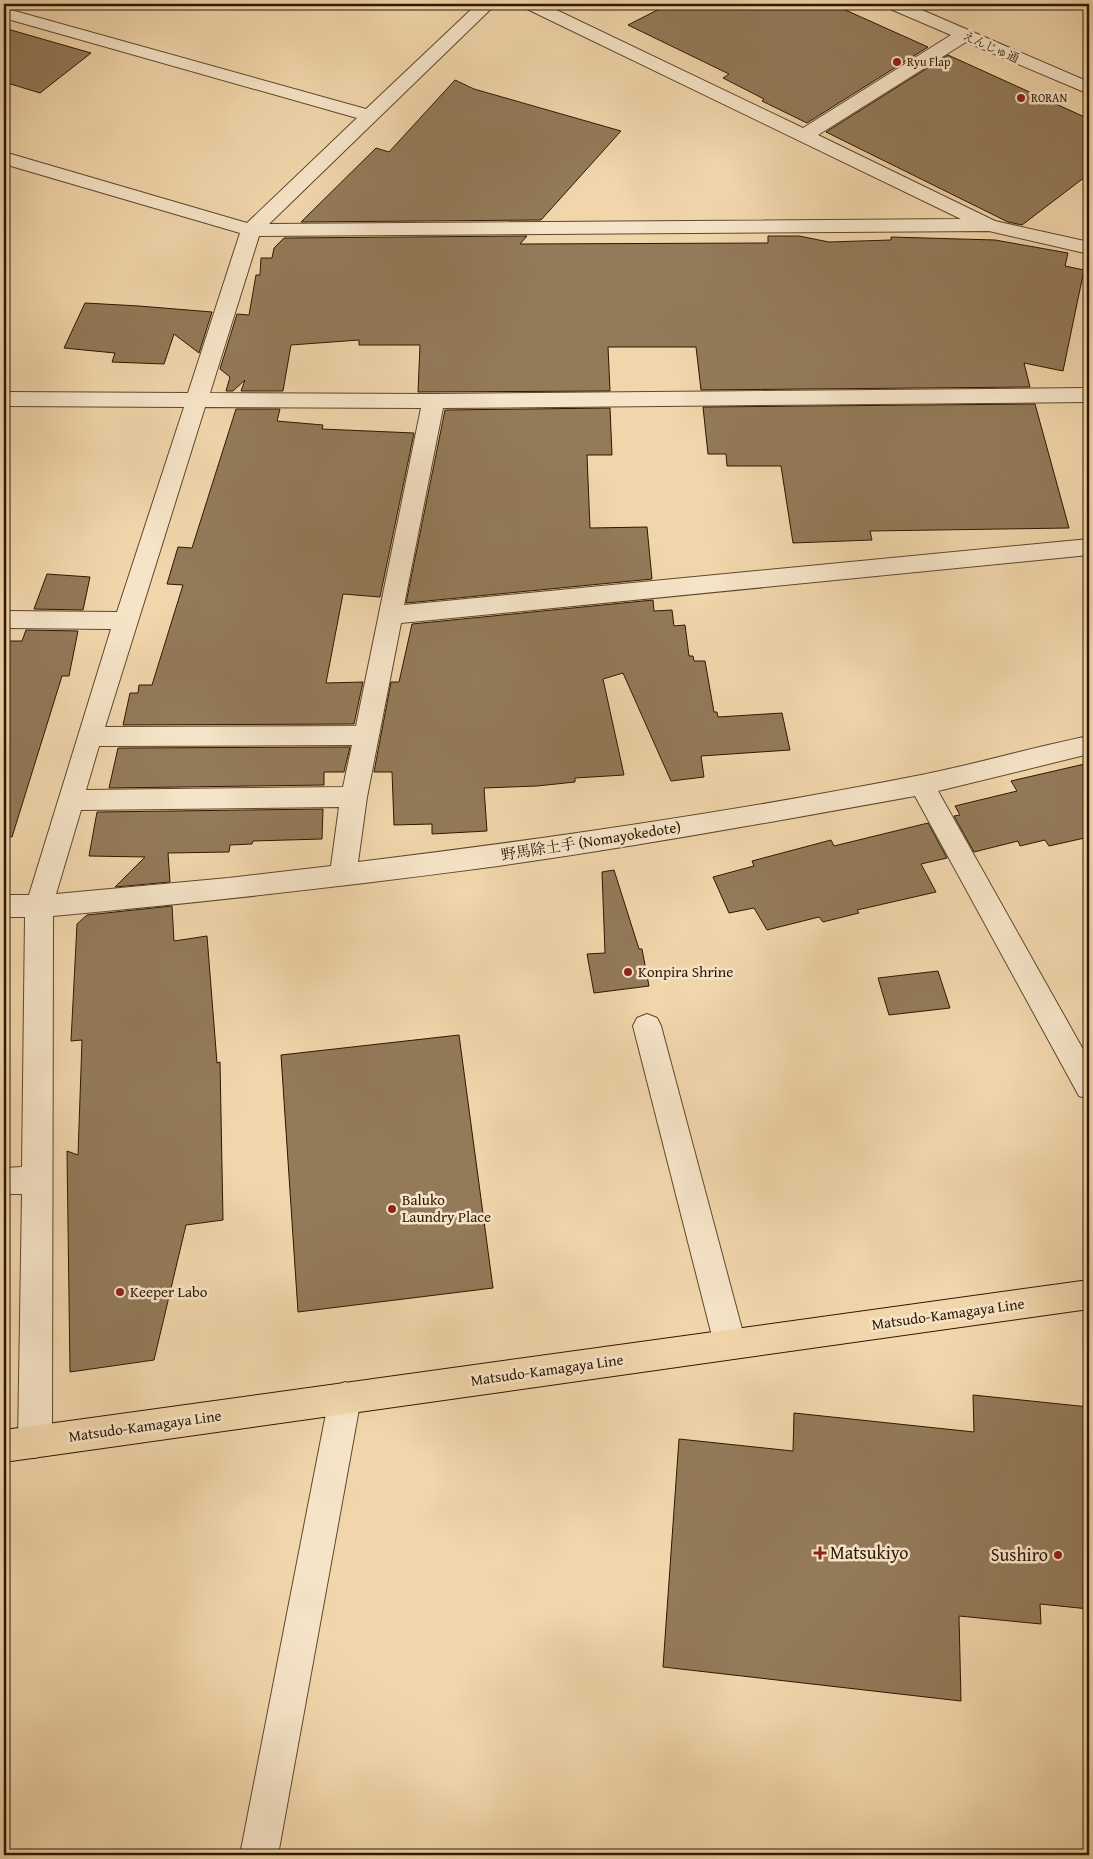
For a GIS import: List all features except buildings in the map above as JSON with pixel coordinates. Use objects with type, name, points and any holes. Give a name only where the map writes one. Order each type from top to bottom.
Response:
[{"type":"main road","name":"Matsudo-Kamagaya Line","points":[[4,1446],[1089,1294]]},
{"type":"street","points":[[35,1442],[39,906],[90,737],[250,230],[487,4]]},
{"type":"street","points":[[531,4],[989,225],[1089,248]]},
{"type":"street","name":"えんじゅ通","points":[[894,4],[1089,89]]},
{"type":"street","points":[[4,13],[370,116]]},
{"type":"street","points":[[803,136],[964,35]]},
{"type":"street","points":[[4,158],[250,230],[989,225]]},
{"type":"street","points":[[4,399],[196,402],[433,401],[1089,394]]},
{"type":"street","points":[[343,874],[354,797],[392,615],[433,401]]},
{"type":"street","points":[[392,615],[1089,547]]},
{"type":"street","points":[[4,620],[127,621]]},
{"type":"street","points":[[90,737],[368,735]]},
{"type":"street","name":"野馬除土手 (Nomayokedote)","points":[[4,906],[39,906],[228,889],[485,857],[696,825],[922,785],[1089,744]]},
{"type":"street","points":[[922,785],[1089,1087]]},
{"type":"street","points":[[71,800],[354,797]]},
{"type":"street","points":[[647,1026],[730,1344]]},
{"type":"street","points":[[4,1181],[36,1180]]},
{"type":"street","points":[[259,1855],[345,1398]]},
{"type":"place","name":"Ryu Flap","points":[[897,62]]},
{"type":"place","name":"RORAN","points":[[1021,98]]},
{"type":"place","name":"Konpira Shrine","points":[[628,972]]},
{"type":"place","name":"Baluko Laundry Place","points":[[392,1209]]},
{"type":"place","name":"Keeper Labo","points":[[120,1292]]},
{"type":"place","name":"Matsukiyo","points":[[820,1553]]},
{"type":"place","name":"Sushiro","points":[[1058,1555]]}]
